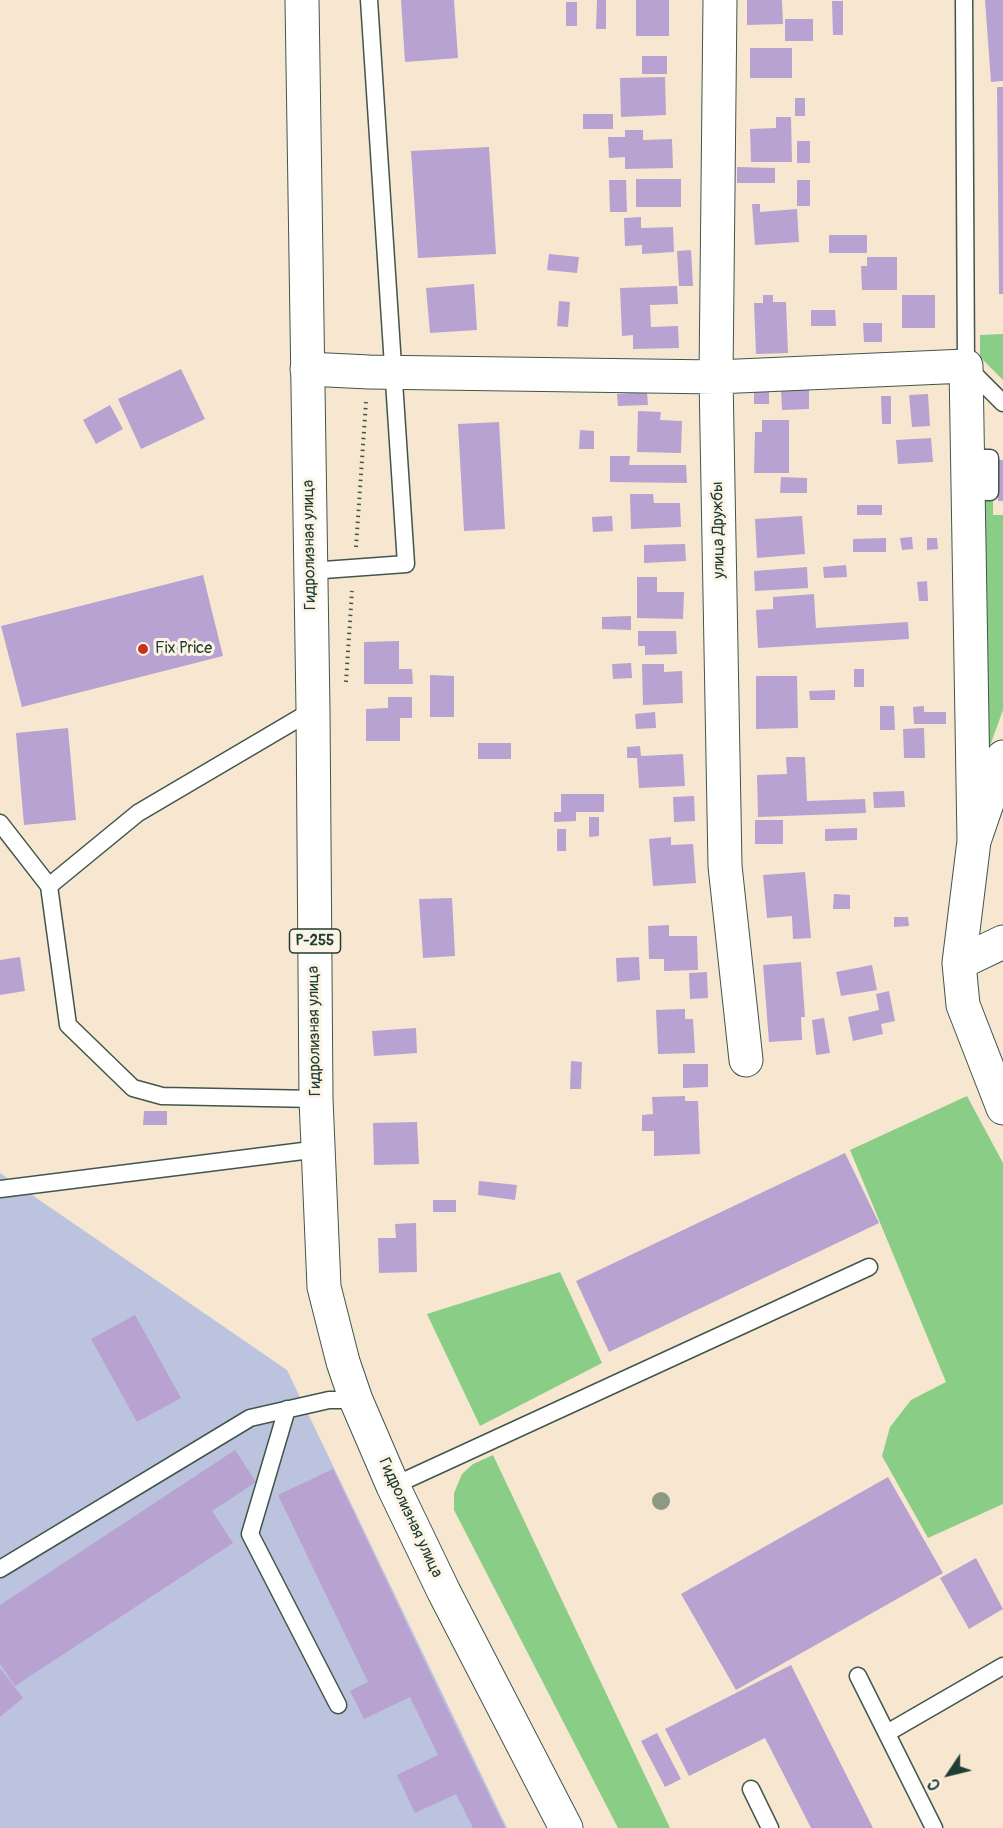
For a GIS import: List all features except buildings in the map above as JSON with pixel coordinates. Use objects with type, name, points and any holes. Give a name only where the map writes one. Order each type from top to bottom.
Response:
[{"type":"main road","name":"Гидролизная улица","points":[[302,0],[313,710],[316,1098],[324,1287],[343,1362],[356,1400],[393,1486],[444,1592],[566,1828]]},
{"type":"main road","name":"улица Дружбы","points":[[720,0],[716,377],[725,866],[746,1060]]},
{"type":"main road","points":[[307,369],[381,373],[716,377],[966,366],[974,841],[959,963],[963,1005],[1003,1108]]},
{"type":"main road","points":[[974,841],[1003,757]]},
{"type":"main road","points":[[959,963],[1003,942]]},
{"type":"lane","points":[[310,571],[406,564],[381,373],[369,0]]},
{"type":"lane","points":[[964,0],[966,366],[1003,403]]},
{"type":"lane","points":[[49,886],[138,813],[313,710]]},
{"type":"lane","points":[[0,823],[49,886],[68,1025],[133,1088],[162,1096],[316,1098]]},
{"type":"lane","points":[[0,1189],[319,1149]]},
{"type":"lane","points":[[393,1486],[869,1267]]},
{"type":"lane","points":[[0,1569],[250,1418],[329,1400],[356,1400]]},
{"type":"lane","points":[[287,1409],[250,1534],[338,1705]]},
{"type":"lane","points":[[887,1733],[1003,1666]]},
{"type":"lane","points":[[858,1676],[934,1828]]},
{"type":"lane","points":[[751,1789],[770,1828]]},
{"type":"path","points":[[345,690],[354,568],[381,373]]},
{"type":"shaded area","points":[[0,1173],[287,1370],[507,1828],[0,1828]]},
{"type":"green space","points":[[1003,334],[1003,380],[980,357],[980,335]]},
{"type":"green space","points":[[975,495],[993,495],[993,515],[1003,515],[1003,710],[987,754]]},
{"type":"green space","points":[[967,1096],[1003,1163],[1003,1504],[928,1538],[882,1456],[890,1427],[911,1400],[946,1382],[850,1150]]},
{"type":"green space","points":[[560,1272],[602,1363],[480,1426],[427,1314]]},
{"type":"green space","points":[[493,1455],[670,1828],[618,1828],[454,1510],[454,1493],[462,1474],[473,1464]]},
{"type":"place","name":"Fix Price","points":[[143,649]]}]
